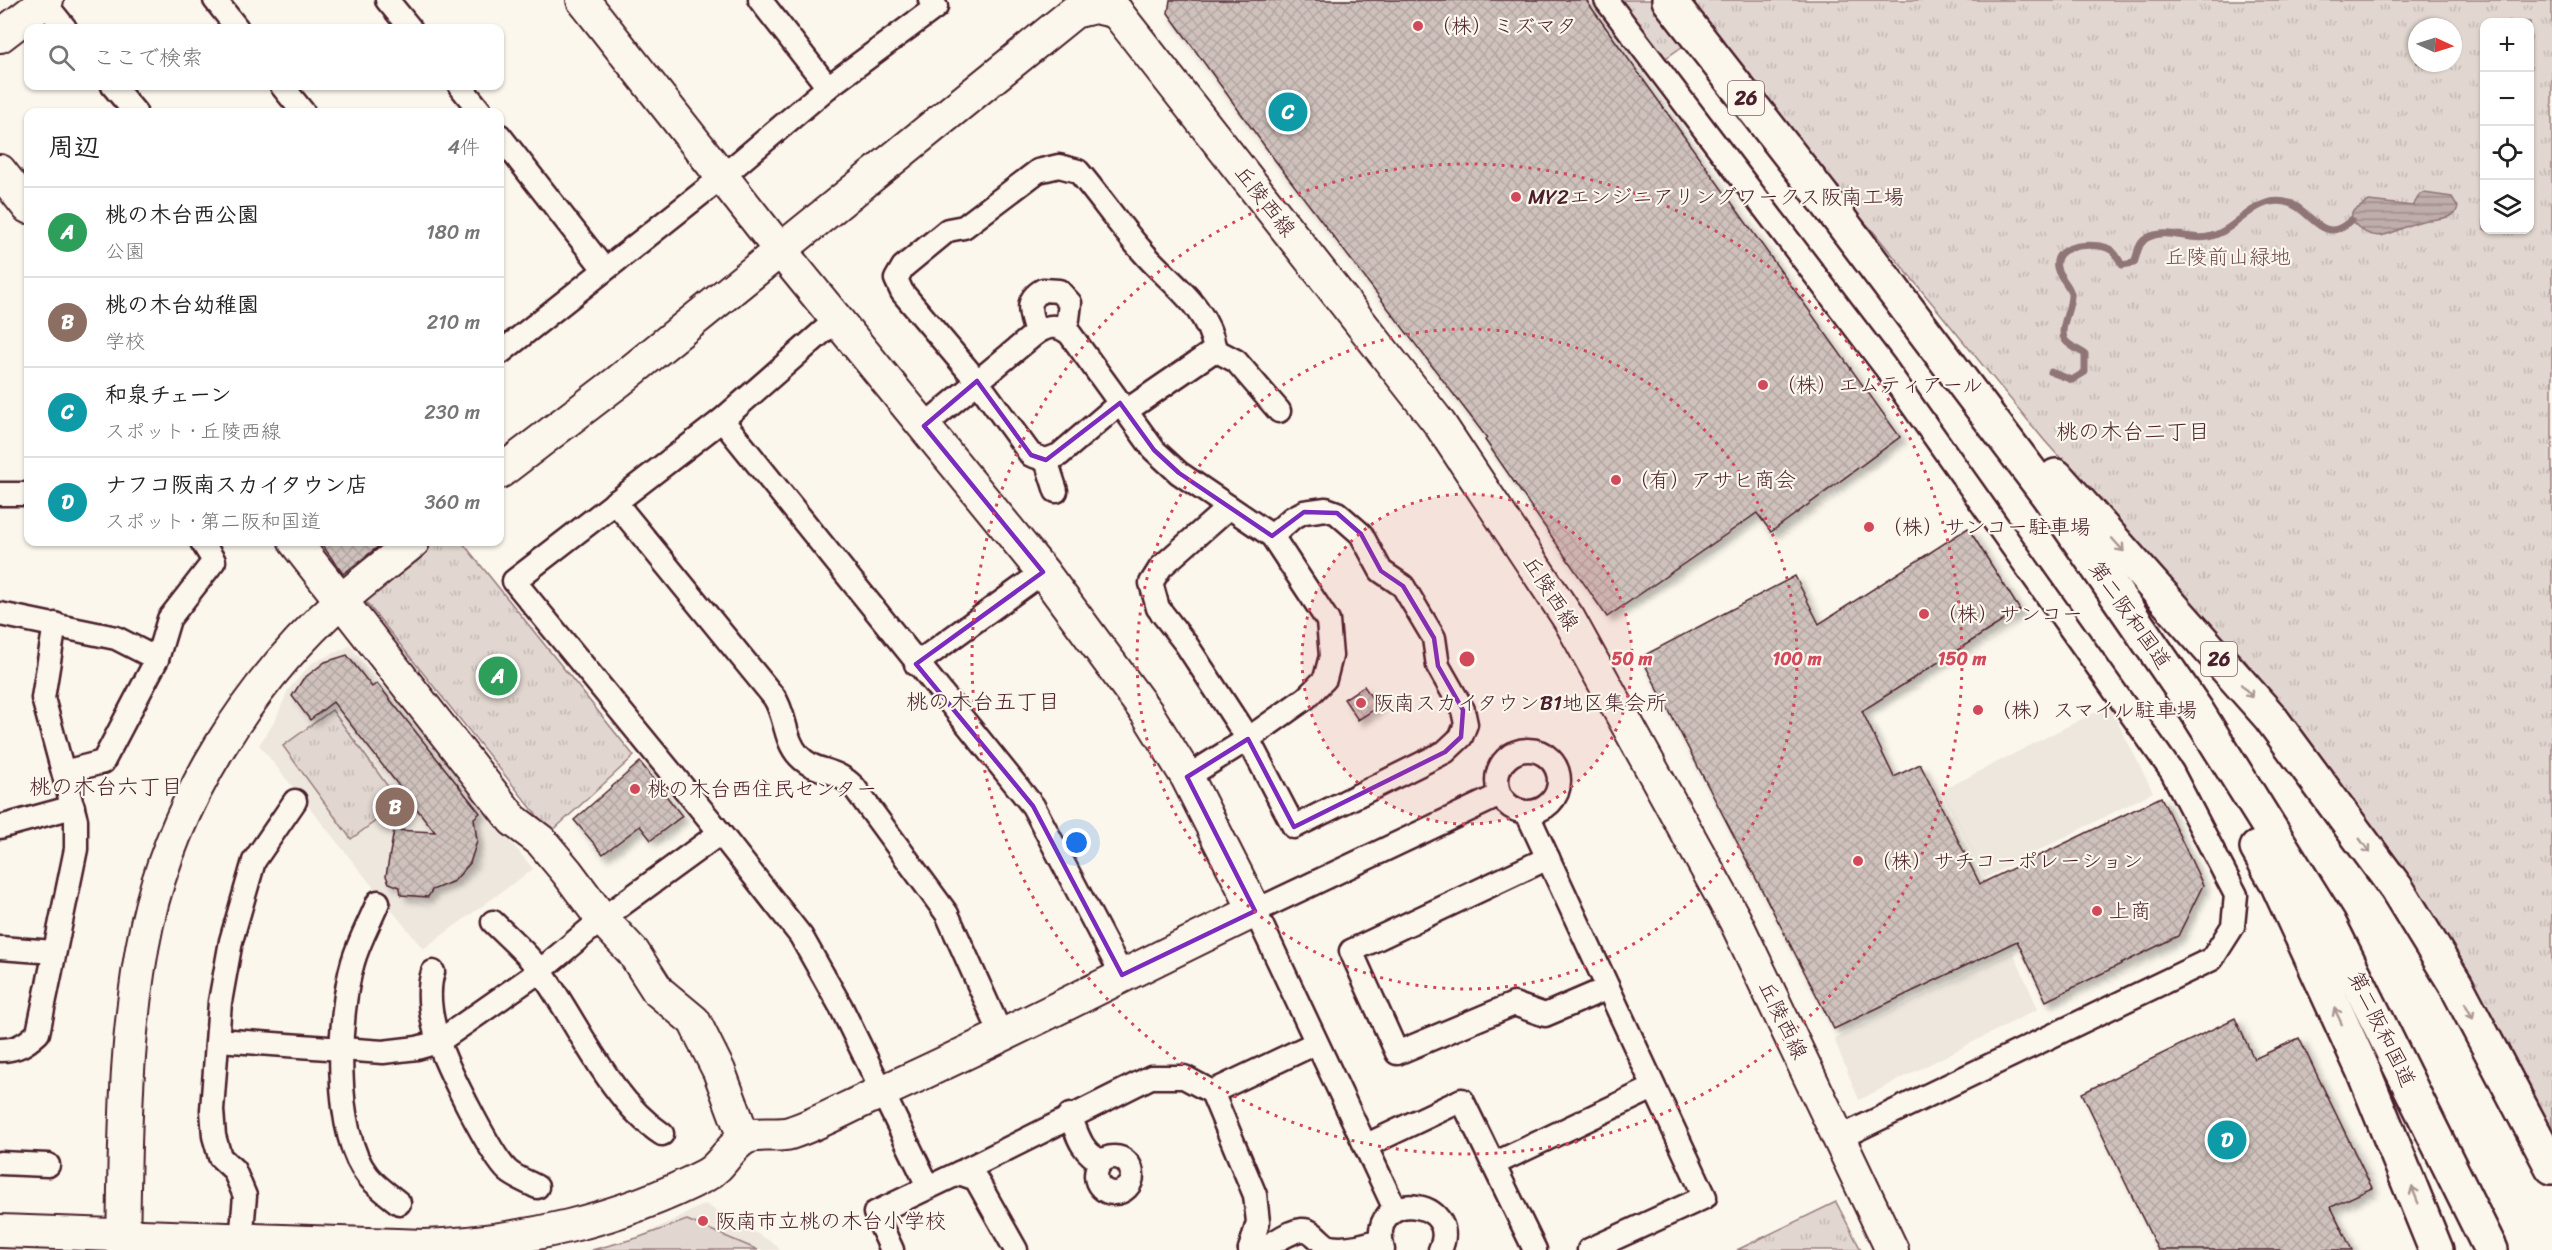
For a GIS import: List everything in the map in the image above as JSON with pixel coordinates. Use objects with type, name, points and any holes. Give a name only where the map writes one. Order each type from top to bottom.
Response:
[{"type":"highway","name":"第二阪和国道","points":[[1670,0],[1822,196],[2047,494],[2196,710],[2329,923],[2491,1250]]},
{"type":"highway","name":"26","points":[[1822,196],[2058,478],[2270,717],[2397,889],[2456,985],[2552,1167]]},
{"type":"highway","name":"26","points":[[2196,710],[2226,795],[2282,893],[2363,1070],[2436,1250]]},
{"type":"street","points":[[215,0],[234,24]]},
{"type":"street","points":[[387,0],[407,24]]},
{"type":"street","points":[[583,0],[836,320],[1043,572],[1147,713],[1186,777],[1255,911],[1395,1209]]},
{"type":"street","points":[[760,0],[828,87]]},
{"type":"street","points":[[504,347],[722,177],[828,87],[936,7],[930,0]]},
{"type":"street","points":[[1606,0],[1885,367],[2172,771],[2236,895],[2233,926],[2212,959],[1839,1138]]},
{"type":"street","points":[[0,36],[45,1],[62,24]]},
{"type":"street","points":[[504,469],[619,381],[1074,12],[1114,4]]},
{"type":"street","name":"丘陵西線","points":[[1114,4],[1439,423],[1569,619],[1735,920],[1892,1250]]},
{"type":"street","points":[[116,90],[132,108]]},
{"type":"street","points":[[285,90],[300,108]]},
{"type":"street","points":[[463,90],[478,108]]},
{"type":"street","points":[[504,141],[604,270]]},
{"type":"street","points":[[1215,350],[1123,407],[1059,454],[1046,460],[1031,455],[977,381],[903,292],[896,279],[903,267],[948,230],[964,227],[1038,171],[1059,166],[1078,171],[1155,266],[1187,294],[1205,319],[1215,350],[1236,361],[1279,411]]},
{"type":"street","points":[[0,171],[24,202]]},
{"type":"street","points":[[1036,333],[1029,308],[1031,300],[1043,290],[1059,291],[1070,303],[1068,319],[1062,328]]},
{"type":"street","points":[[836,320],[722,420],[514,581],[801,936],[884,1091],[928,1186]]},
{"type":"street","points":[[924,426],[1036,333],[1047,327],[1062,328],[1070,334],[1154,450],[1179,473],[1272,536],[1328,621],[1331,656],[1325,679],[1306,698],[1248,739],[1186,777]]},
{"type":"street","points":[[722,420],[916,664],[1033,806],[1122,975]]},
{"type":"street","points":[[1046,460],[1056,491]]},
{"type":"street","points":[[0,494],[24,493]]},
{"type":"street","points":[[615,502],[782,708],[792,745],[798,755],[808,765],[842,775],[947,914],[1001,1034]]},
{"type":"street","points":[[1228,507],[1161,567],[1151,583],[1158,608],[1186,644],[1248,739],[1294,827],[1445,752],[1461,737],[1466,724],[1463,710],[1438,666],[1434,638],[1403,585],[1381,571],[1361,534],[1337,513],[1326,509],[1304,512],[1292,518],[1272,536]]},
{"type":"street","points":[[64,772],[103,762],[157,659],[169,619],[214,561],[205,546]]},
{"type":"street","points":[[298,546],[513,820],[541,841],[602,919],[633,952],[658,991],[694,1021],[719,1071],[744,1138]]},
{"type":"street","points":[[123,1243],[127,1084],[138,982],[147,924],[168,855],[199,784],[246,707],[282,661],[342,600],[409,546]]},
{"type":"street","points":[[916,664],[1043,572]]},
{"type":"street","points":[[0,614],[116,638],[157,659]]},
{"type":"street","points":[[0,1050],[13,1050],[27,1043],[38,1033],[75,849],[76,820],[44,698],[55,624]]},
{"type":"street","points":[[1527,813],[1548,806],[1559,787],[1558,772],[1544,754],[1529,750],[1511,755],[1498,773],[1500,795],[1507,804],[1527,813],[1705,1197],[1589,1250]]},
{"type":"street","points":[[17,1238],[123,1243],[241,1240],[425,1246],[512,1239],[588,1220],[678,1190],[709,1174],[744,1138],[754,1134],[791,1133],[884,1091],[1500,795]]},
{"type":"street","points":[[241,1240],[245,1196],[234,1170],[220,1157],[214,1136],[212,1110],[220,1002],[231,941],[254,861],[295,801]]},
{"type":"street","points":[[0,826],[73,807]]},
{"type":"street","points":[[218,1040],[383,1052],[417,1048],[438,1042],[540,971],[602,919],[720,833]]},
{"type":"street","points":[[1548,858],[1351,951],[1397,1053],[1514,1004],[1545,1015],[1608,988]]},
{"type":"street","points":[[378,902],[353,962],[340,1048],[343,1100],[353,1147],[367,1176],[399,1203]]},
{"type":"street","points":[[493,922],[540,971],[621,1094],[649,1125],[662,1134]]},
{"type":"street","points":[[0,948],[54,952]]},
{"type":"street","points":[[433,972],[430,984],[430,1003],[438,1042],[484,1138],[508,1171],[537,1187]]},
{"type":"street","points":[[1212,1092],[1316,1043]]},
{"type":"street","points":[[892,1250],[875,1213],[1151,1077],[1184,1077],[1212,1092],[1255,1195],[1258,1222],[1250,1250],[1268,1247],[1302,1230],[1309,1232],[1328,1247],[1344,1249],[1382,1245],[1385,1219],[1395,1209],[1413,1205],[1432,1213],[1442,1227],[1440,1250]]},
{"type":"street","points":[[1494,1164],[1653,1088]]},
{"type":"street","points":[[1365,1146],[1462,1100],[1535,1250]]},
{"type":"street","points":[[1070,1115],[1083,1146],[1093,1158],[1102,1161]]},
{"type":"street","points":[[0,1163],[48,1165]]},
{"type":"street","points":[[959,1173],[976,1179],[1016,1250]]},
{"type":"highlighted area","points":[[977,381],[1031,455],[1046,460],[1120,403],[1154,450],[1179,473],[1272,536],[1304,512],[1337,513],[1361,534],[1381,571],[1403,586],[1434,638],[1438,666],[1463,710],[1461,737],[1445,752],[1294,827],[1248,739],[1187,777],[1255,911],[1122,975],[1033,806],[916,664],[1043,572],[924,426]]},
{"type":"shaded area","points":[[2420,194],[2452,197],[2458,207],[2455,214],[2445,218],[2417,222],[2380,236],[2361,230],[2351,220],[2352,212],[2369,201],[2413,206]]},
{"type":"shaded area","points":[[350,646],[533,869],[423,949],[259,745],[275,721],[288,690],[312,663]]},
{"type":"shaded area","points":[[2109,705],[2153,792],[1985,878],[1941,791]]},
{"type":"shaded area","points":[[2013,952],[2038,1009],[1859,1100],[1834,1039]]},
{"type":"shaded area","name":"阪南市立桃の木台小学校","points":[[705,1204],[777,1245],[779,1250],[586,1250],[637,1238]]},
{"type":"green space","name":"丘陵前山緑地","points":[[1617,0],[2552,0],[2552,1138],[2415,896],[2323,760],[2244,659],[2211,627],[2044,440],[1872,230],[1830,185],[1709,28],[1663,60]]},
{"type":"green space","points":[[429,546],[465,546],[634,756],[548,835],[544,824],[362,597]]},
{"type":"green space","points":[[332,710],[400,803],[351,839],[283,746]]},
{"type":"green space","points":[[1836,1202],[1861,1250],[1737,1250]]},
{"type":"green space","points":[[687,1220],[758,1250],[592,1250],[637,1238]]},
{"type":"building","points":[[1170,0],[1586,0],[1900,437],[1771,532],[1757,513],[1607,617],[1485,440],[1487,438],[1274,159],[1168,13]]},
{"type":"building","name":"（株）サチコーポレーション","points":[[1968,528],[2020,610],[1862,711],[1894,777],[1920,764],[1980,884],[2161,797],[2203,885],[2178,936],[2046,1001],[2017,941],[1834,1029],[1641,657],[1795,576],[1819,624]]},
{"type":"building","points":[[323,546],[379,546],[343,574]]},
{"type":"building","points":[[347,655],[372,687],[377,683],[480,813],[474,818],[477,841],[470,863],[454,881],[432,890],[428,897],[401,895],[400,887],[389,883],[386,876],[394,830],[435,832],[333,702],[310,720],[292,696],[303,679],[325,662]]},
{"type":"building","name":"阪南スカイタウンB1地区集会所","points":[[1364,686],[1378,707],[1358,720],[1344,699]]},
{"type":"building","name":"桃の木台西住民センター","points":[[640,762],[682,816],[651,840],[640,826],[603,854],[574,820]]},
{"type":"building","points":[[2235,1018],[2254,1059],[2299,1038],[2372,1188],[2331,1207],[2352,1250],[2158,1250],[2082,1093]]},
{"type":"waterway","points":[[2051,372],[2072,380],[2085,372],[2085,354],[2069,344],[2063,335],[2071,294],[2058,270],[2057,261],[2065,251],[2089,245],[2105,247],[2113,251],[2122,265],[2134,263],[2140,244],[2149,237],[2164,234],[2208,237],[2228,228],[2254,209],[2274,202],[2294,205],[2316,223],[2332,230],[2341,228],[2351,220]]},
{"type":"place","name":"（株）ミズマタ","points":[[1418,26]]},
{"type":"place","name":"和泉チェーン","points":[[1288,112]]},
{"type":"place","name":"MY2エンジニアリングワークス阪南工場","points":[[1516,197]]},
{"type":"place","name":"（株）エムティアール","points":[[1763,385]]},
{"type":"place","name":"（有）アサヒ商会","points":[[1616,480]]},
{"type":"place","name":"（株）サンコー駐車場","points":[[1869,527]]},
{"type":"place","name":"（株）サンコー","points":[[1924,614]]},
{"type":"place","name":"桃の木台西公園","points":[[498,676]]},
{"type":"place","name":"阪南スカイタウンB1地区集会所","points":[[1361,703]]},
{"type":"place","name":"（株）スマイル駐車場","points":[[1978,710]]},
{"type":"place","name":"桃の木台西住民センター","points":[[635,789]]},
{"type":"place","name":"桃の木台幼稚園","points":[[395,807]]},
{"type":"place","name":"（株）サチコーポレーション","points":[[1858,861]]},
{"type":"place","name":"上商","points":[[2097,911]]},
{"type":"place","name":"ナフコ阪南スカイタウン店","points":[[2227,1140]]},
{"type":"place","name":"阪南市立桃の木台小学校","points":[[703,1221]]},
{"type":"district","name":"桃の木台二丁目","points":[[2133,431]]},
{"type":"district","name":"桃の木台五丁目","points":[[983,701]]},
{"type":"district","name":"桃の木台六丁目","points":[[106,786]]}]
